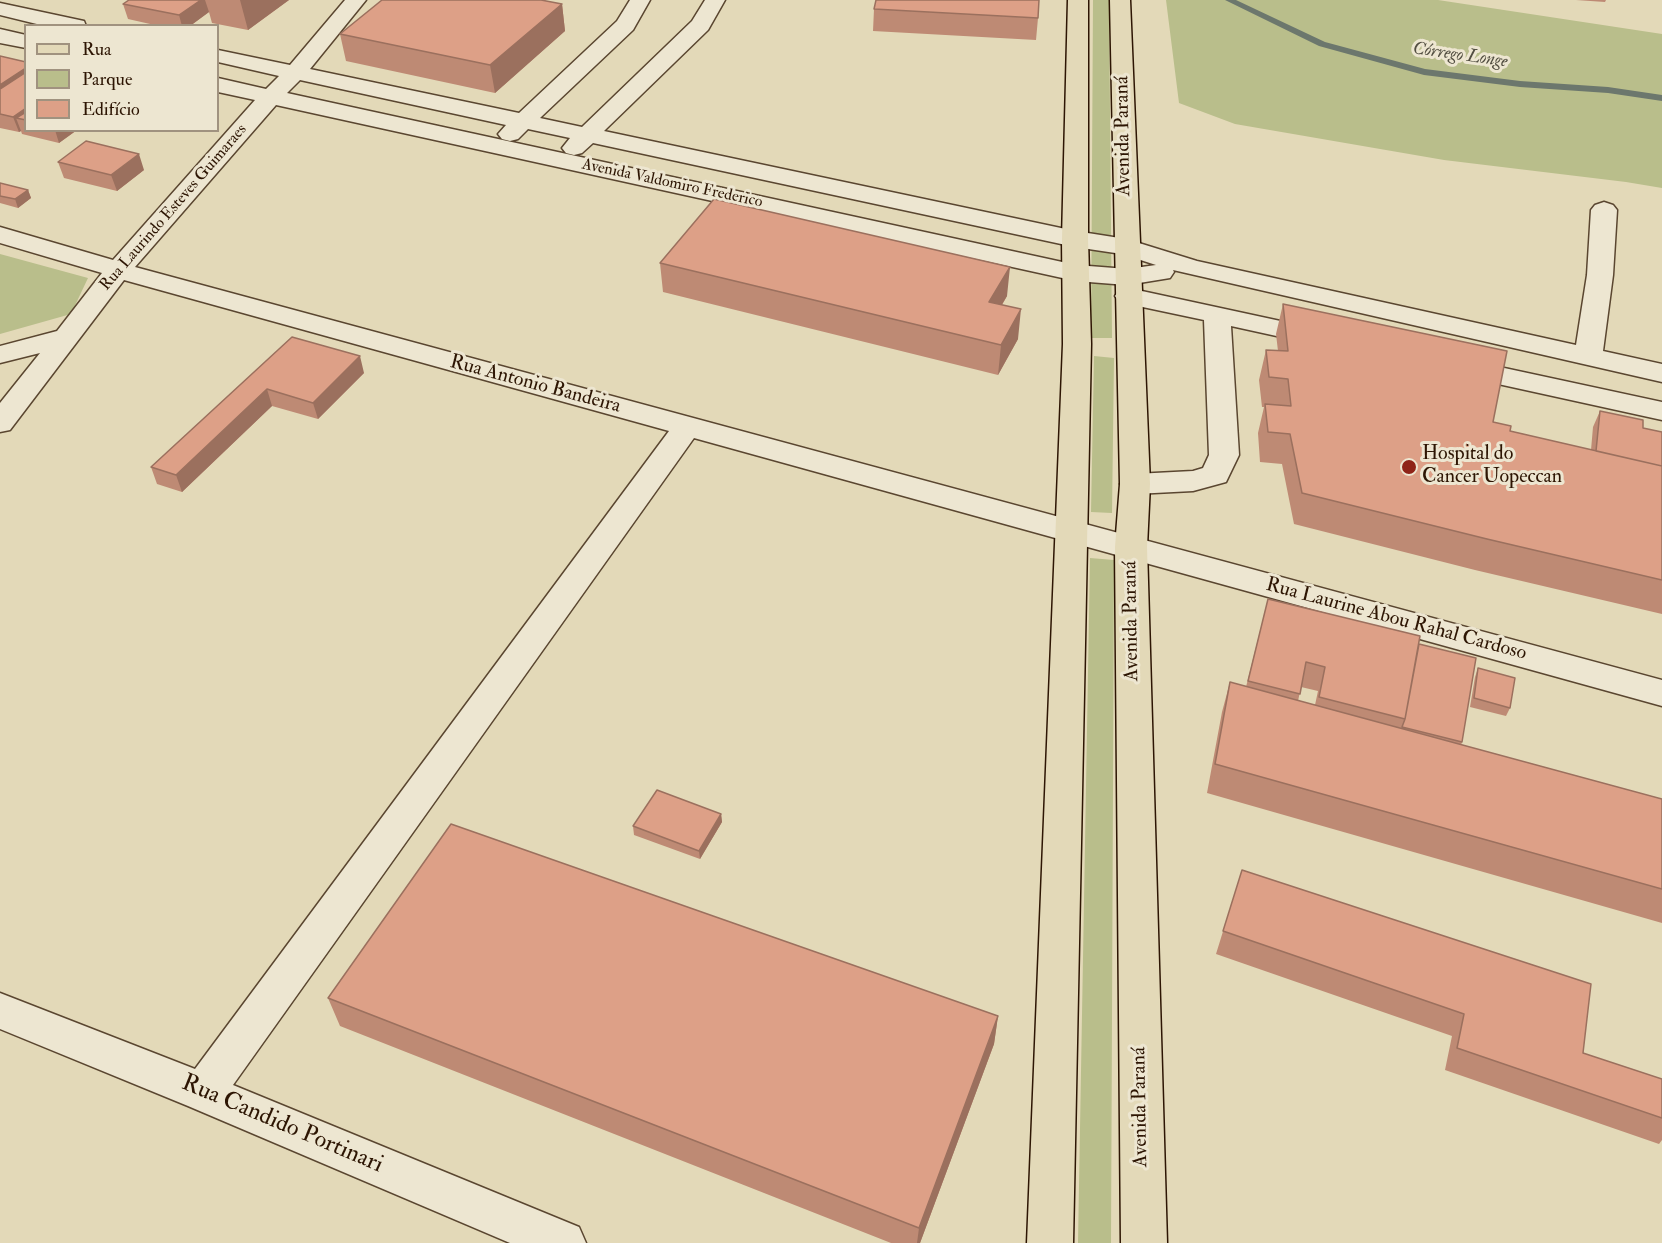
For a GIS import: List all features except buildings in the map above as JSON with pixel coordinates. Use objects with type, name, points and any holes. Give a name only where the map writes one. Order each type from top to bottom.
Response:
[{"type":"main road","name":"Avenida Paraná","points":[[1078,0],[1076,273],[1104,346],[1135,484],[1131,547],[1144,1243]]},
{"type":"main road","name":"Avenida Paraná","points":[[1050,1243],[1072,532],[1104,346],[1127,273],[1120,0]]},
{"type":"street","name":"Rua Laurindo Esteves Guimaraes","points":[[0,423],[118,270],[270,97],[295,73],[356,0]]},
{"type":"street","points":[[497,146],[625,25],[640,0]]},
{"type":"street","points":[[561,160],[700,25],[715,0]]},
{"type":"street","points":[[0,9],[67,24]]},
{"type":"street","points":[[0,36],[24,42]]},
{"type":"street","name":"Avenida Valdomiro Frederico","points":[[219,56],[523,123],[1075,239],[1127,273]]},
{"type":"street","name":"Avenida Valdomiro Frederico","points":[[219,85],[1076,273],[1127,273]]},
{"type":"street","points":[[1588,357],[1600,275],[1604,210]]},
{"type":"street","name":"Rua Antonio Bandeira","points":[[0,235],[118,270],[1072,532]]},
{"type":"street","points":[[1127,273],[1190,267],[1662,373]]},
{"type":"street","points":[[1127,273],[1218,315],[1346,343]]},
{"type":"street","points":[[1135,484],[1193,481],[1215,476],[1224,455],[1218,315]]},
{"type":"street","points":[[0,355],[69,336]]},
{"type":"street","points":[[1428,360],[1662,411]]},
{"type":"street","points":[[203,1092],[687,427]]},
{"type":"street","name":"Rua Laurine Abou Rahal Cardoso","points":[[1072,532],[1662,693]]},
{"type":"street","name":"Rua Candido Portinari","points":[[0,1011],[203,1092],[562,1243]]},
{"type":"green space","points":[[1093,0],[1109,0],[1112,338],[1091,338]]},
{"type":"green space","points":[[1166,0],[1438,0],[1662,34],[1662,188],[1444,160],[1235,124],[1179,103]]},
{"type":"green space","points":[[0,254],[88,278],[71,314],[0,334]]},
{"type":"green space","points":[[1094,356],[1114,358],[1112,513],[1091,512]]},
{"type":"green space","points":[[1090,558],[1114,560],[1111,1243],[1078,1243]]},
{"type":"waterway","name":"Córrego Longe","points":[[1229,0],[1322,44],[1424,72],[1520,84],[1608,90],[1662,98]]},
{"type":"place","name":"Hospital do Cancer Uopeccan","points":[[1409,467]]}]
